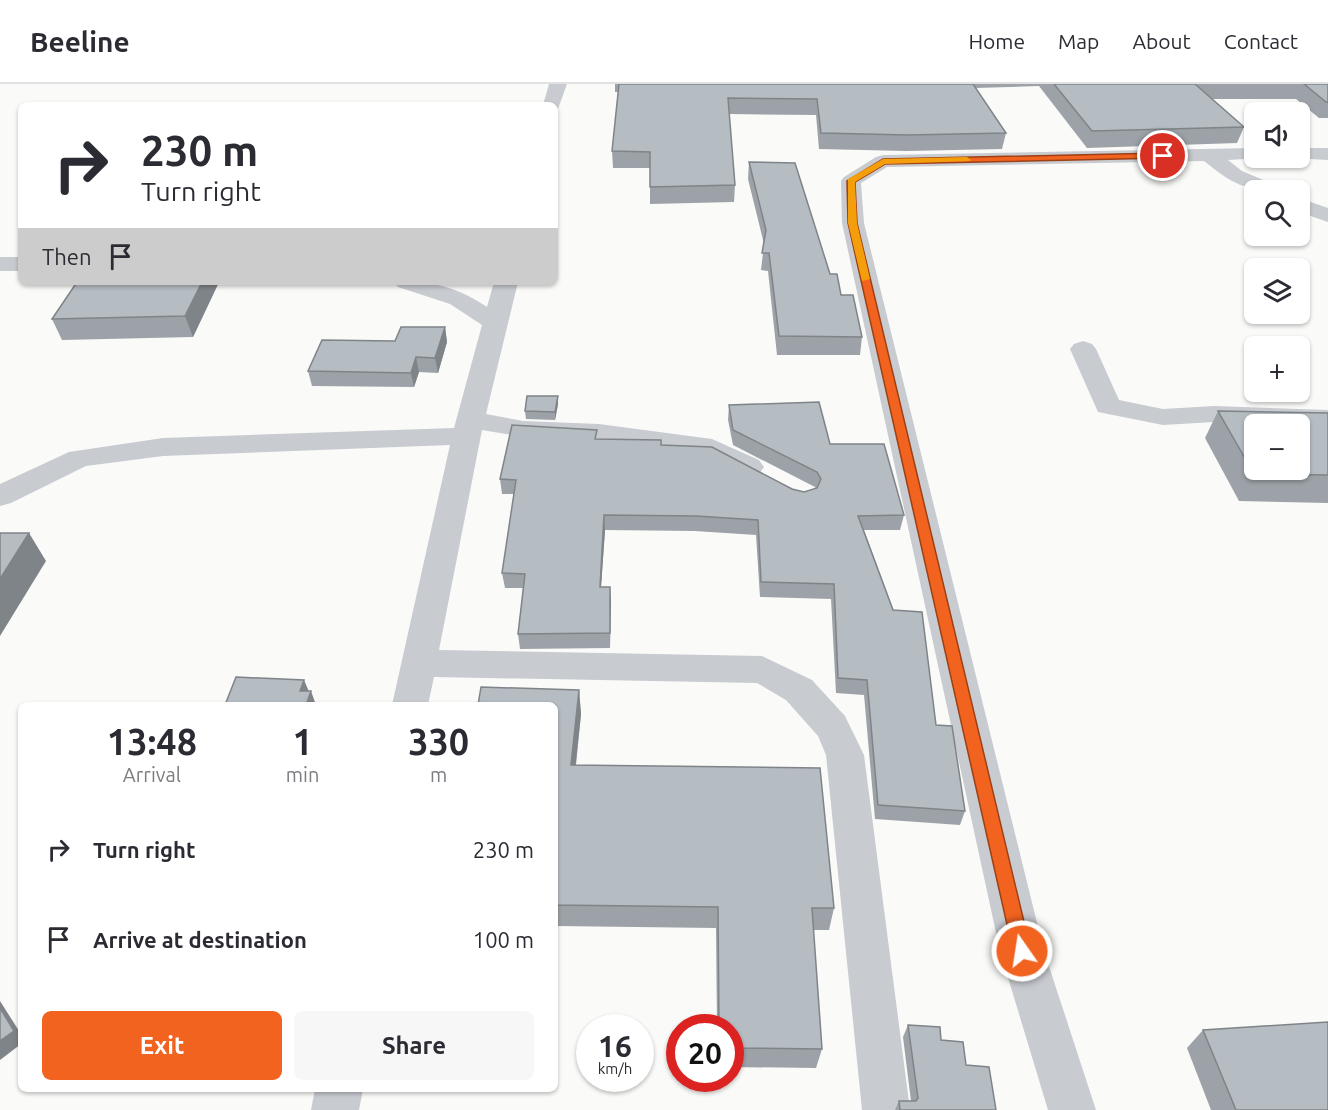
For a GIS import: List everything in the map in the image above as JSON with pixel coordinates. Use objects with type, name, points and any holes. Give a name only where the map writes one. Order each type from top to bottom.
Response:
[{"type":"street","points":[[553,102],[558,84]]},
{"type":"street","points":[[1072,1110],[1022,951],[853,223],[851,181],[883,161],[1244,154]]},
{"type":"street","points":[[1310,154],[1328,154]]},
{"type":"street","points":[[1209,155],[1234,175],[1246,180]]},
{"type":"street","points":[[1310,209],[1328,216]]},
{"type":"street","points":[[0,264],[18,264]]},
{"type":"street","points":[[415,285],[458,299],[496,323]]},
{"type":"street","points":[[410,702],[468,428],[505,285]]},
{"type":"street","points":[[1083,349],[1108,406],[1163,417],[1214,414],[1328,418]]},
{"type":"street","points":[[0,496],[79,458],[163,447],[468,428],[599,433],[712,448],[772,479]]},
{"type":"street","points":[[417,663],[762,670],[799,690],[832,727],[845,755],[886,1110]]},
{"type":"street","points":[[335,1110],[338,1092]]},
{"type":"building","points":[[619,84],[973,84],[1006,133],[908,135],[821,133],[817,99],[728,98],[735,185],[650,187],[650,152],[612,151]]},
{"type":"building","points":[[1054,84],[1195,84],[1244,127],[1092,131]]},
{"type":"building","points":[[1304,84],[1328,84],[1328,102],[1326,102]]},
{"type":"building","points":[[749,162],[795,163],[830,274],[837,274],[841,295],[853,295],[862,337],[779,336],[769,253],[762,253],[766,230]]},
{"type":"building","points":[[75,285],[200,285],[185,316],[52,319]]},
{"type":"building","points":[[401,327],[445,327],[435,358],[416,357],[411,373],[308,371],[322,340],[395,341]]},
{"type":"building","points":[[527,396],[558,396],[555,412],[525,411]]},
{"type":"building","points":[[819,402],[830,444],[884,444],[904,515],[858,516],[893,610],[922,612],[936,725],[952,726],[965,811],[878,805],[867,680],[838,678],[834,584],[761,582],[758,520],[696,516],[604,515],[600,587],[610,587],[610,633],[518,634],[525,574],[502,573],[516,480],[500,479],[512,425],[597,430],[595,439],[661,440],[661,445],[712,447],[792,489],[804,492],[817,488],[821,479],[817,472],[733,430],[729,405]]},
{"type":"building","points":[[1218,411],[1328,413],[1328,475],[1310,475],[1310,414],[1244,414],[1244,456]]},
{"type":"building","points":[[0,533],[29,533],[0,579]]},
{"type":"building","points":[[236,677],[304,680],[300,691],[311,691],[307,702],[226,702]]},
{"type":"building","points":[[481,687],[579,690],[571,765],[820,768],[834,908],[812,908],[822,1049],[744,1048],[744,1014],[719,1014],[718,907],[558,905],[558,702],[478,702]]},
{"type":"building","points":[[0,1008],[14,1031],[0,1041]]},
{"type":"building","points":[[1328,1022],[1328,1110],[1236,1110],[1203,1030]]},
{"type":"building","points":[[908,1025],[940,1027],[941,1040],[963,1042],[966,1065],[989,1067],[996,1110],[900,1110],[899,1101],[916,1101],[918,1098]]},
{"type":"slow traffic","points":[[866,279],[853,223],[851,181],[883,161],[967,160]]},
{"type":"route","points":[[1022,951],[853,223],[851,181],[883,161],[1163,156]]}]
